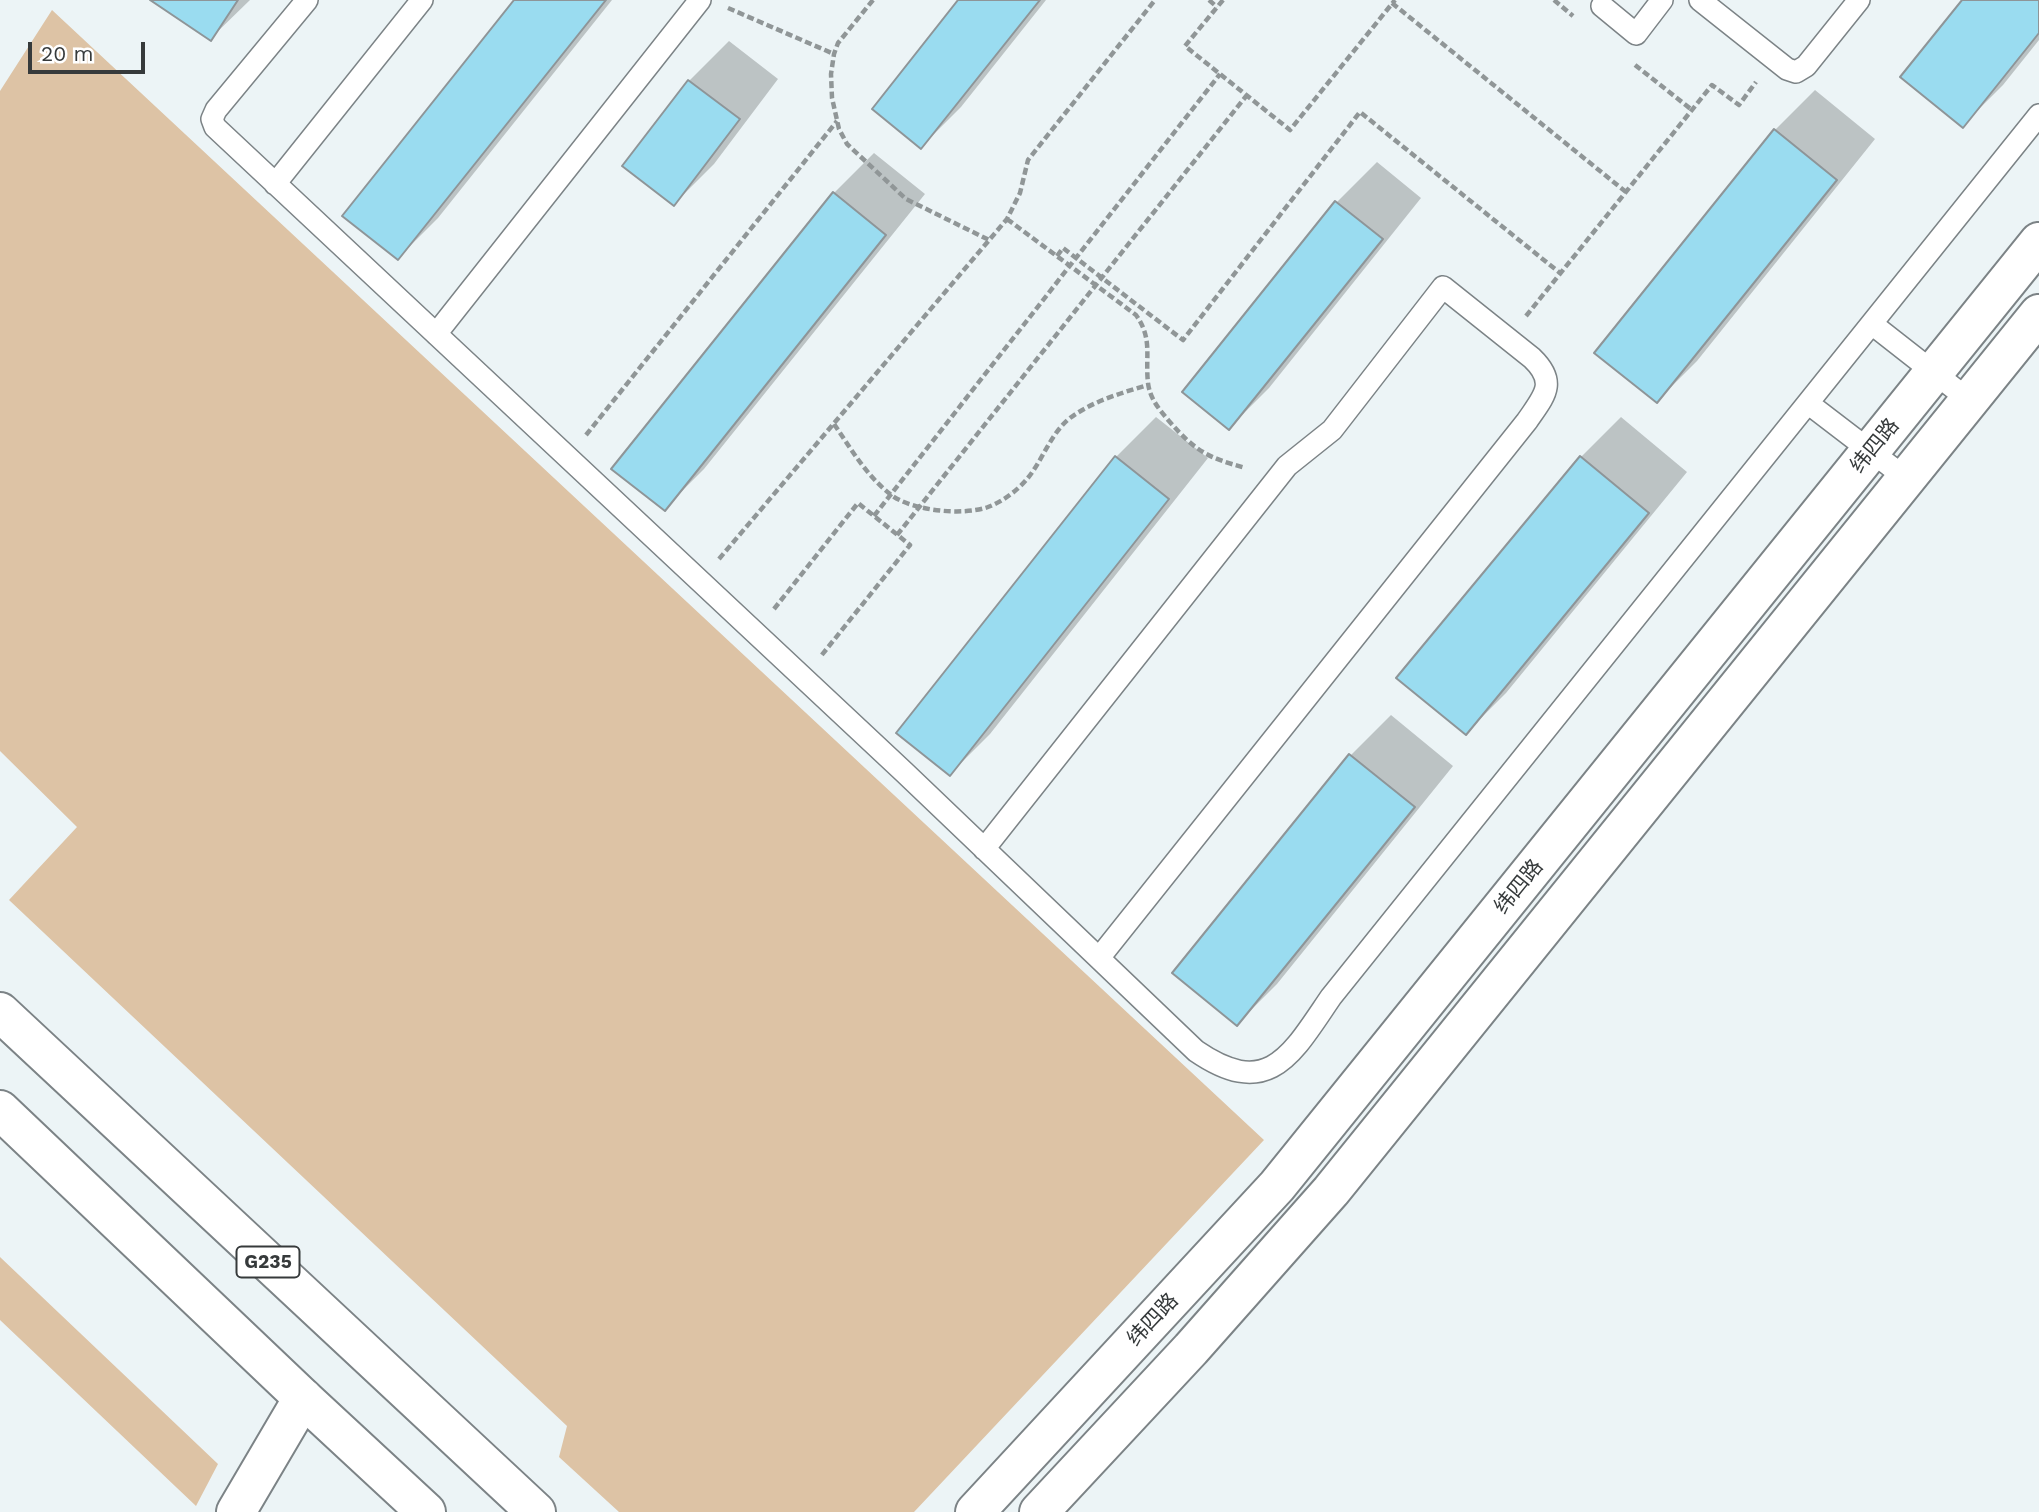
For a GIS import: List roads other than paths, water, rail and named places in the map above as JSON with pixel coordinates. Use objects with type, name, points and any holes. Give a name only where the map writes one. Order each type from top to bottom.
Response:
[{"type":"main road","name":"纬四路","points":[[975,1512],[1277,1186],[2039,242]]},
{"type":"main road","points":[[1039,1512],[1191,1349],[1331,1191],[2039,314]]},
{"type":"main road","name":"G235","points":[[0,1012],[536,1512]]},
{"type":"main road","points":[[0,1110],[426,1512]]},
{"type":"main road","points":[[236,1512],[303,1398]]},
{"type":"lane","points":[[307,0],[216,110],[212,119],[215,127],[1196,1051],[1217,1065],[1234,1071],[1255,1073],[1280,1064],[1298,1045],[1340,986],[2039,115]]},
{"type":"lane","points":[[275,184],[422,0]]},
{"type":"lane","points":[[436,334],[700,0]]},
{"type":"lane","points":[[1602,6],[1636,34],[1662,0]]},
{"type":"lane","points":[[1700,0],[1773,59],[1796,72],[1806,66],[1859,0]]},
{"type":"lane","points":[[984,849],[1287,466],[1332,430],[1443,287],[1541,367],[1547,378],[1545,393],[1527,421],[1099,958]]},
{"type":"lane","points":[[1872,324],[1969,400]]},
{"type":"lane","points":[[1809,404],[1907,479]]}]
